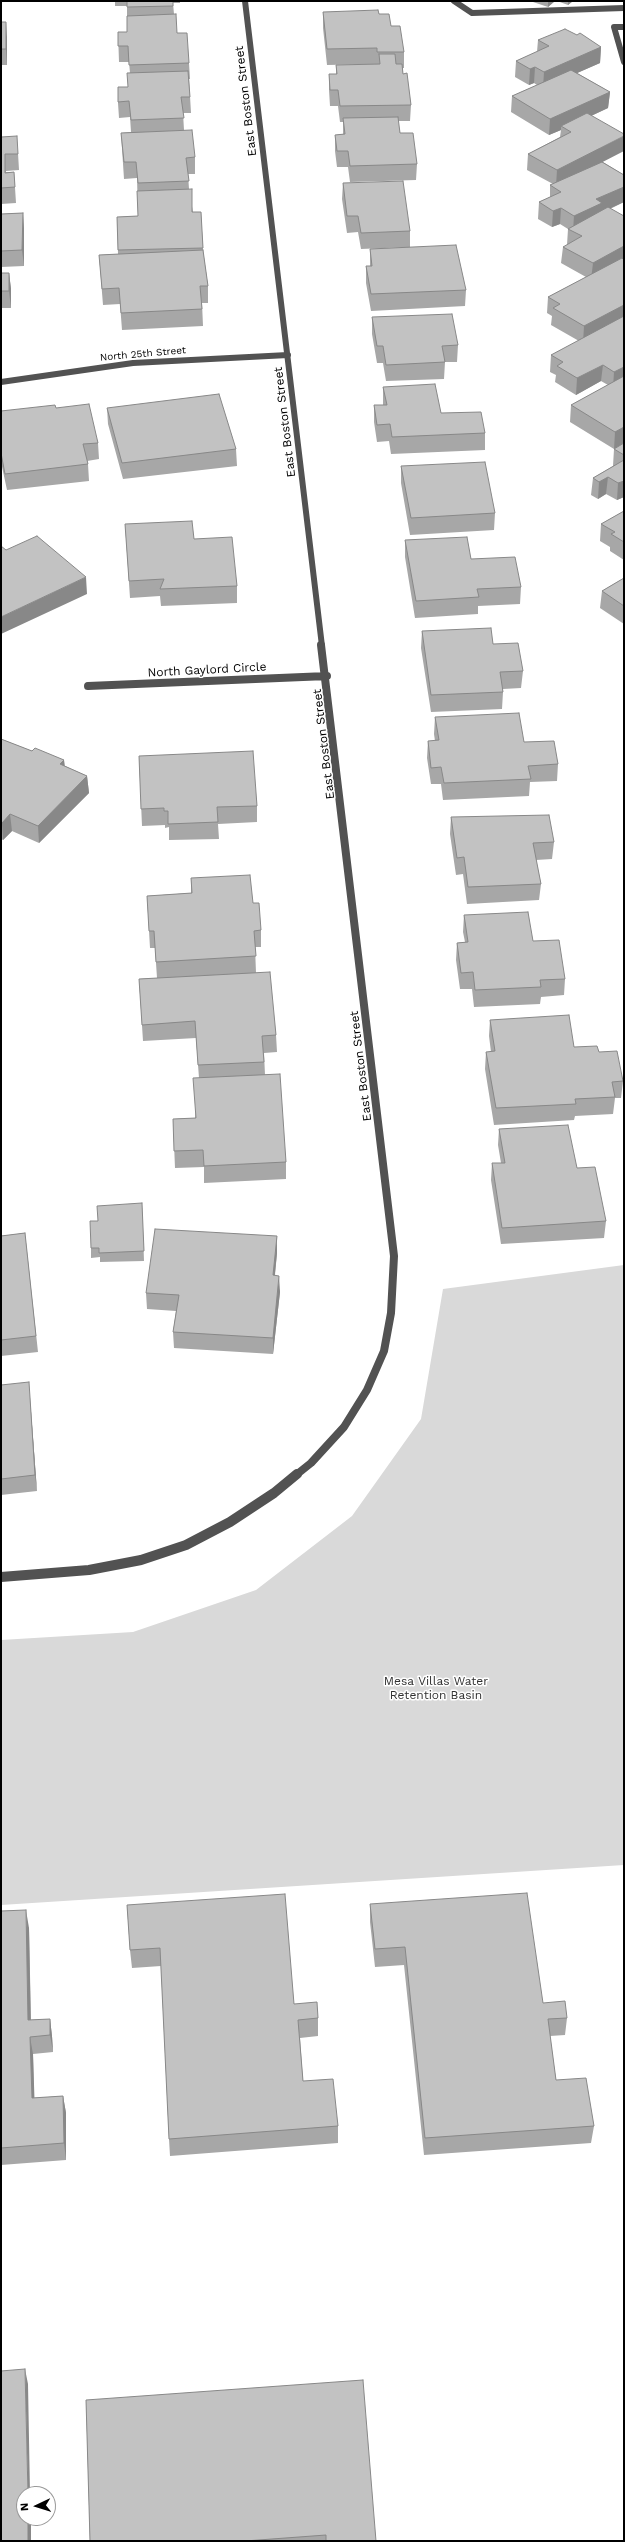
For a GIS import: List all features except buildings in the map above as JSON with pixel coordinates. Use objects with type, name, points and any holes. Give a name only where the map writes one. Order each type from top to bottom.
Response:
[{"type":"street","name":"East Boston Street","points":[[1,1577],[89,1570],[141,1560],[186,1545],[230,1522],[274,1493],[311,1463],[344,1426],[367,1390],[384,1351],[391,1313],[394,1256],[327,676],[245,1]]},
{"type":"street","points":[[454,1],[472,13],[624,8]]},
{"type":"street","points":[[624,27],[614,27],[624,62]]},
{"type":"street","name":"North 25th Street","points":[[1,382],[133,363],[288,355]]},
{"type":"street","name":"North Gaylord Circle","points":[[88,686],[327,676]]},
{"type":"green space","name":"Mesa Villas Water Retention Basin","points":[[624,1265],[624,1865],[1,1905],[1,1640],[133,1632],[256,1590],[352,1516],[421,1419],[443,1289]]}]
